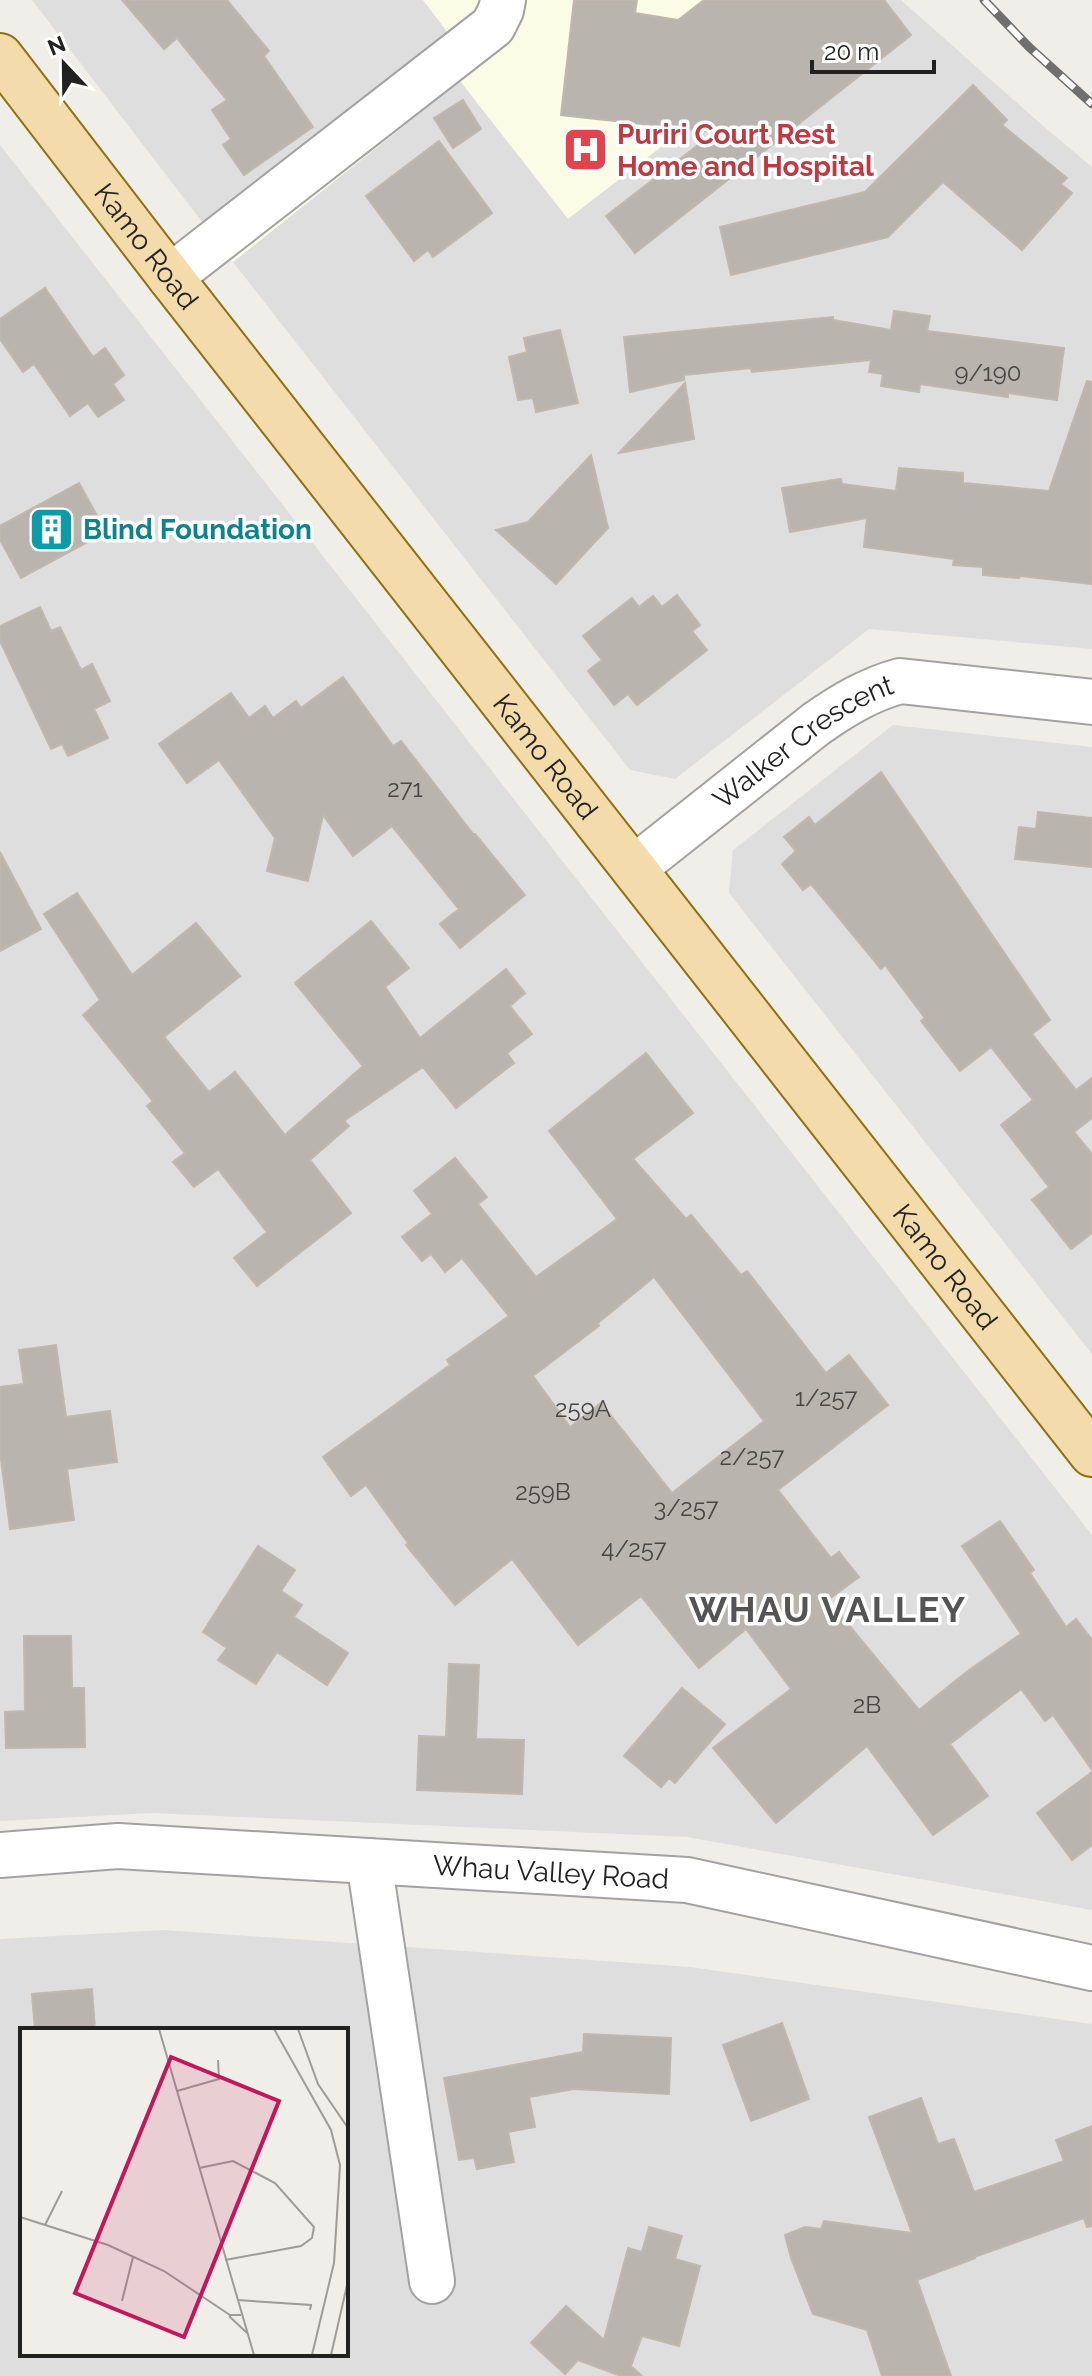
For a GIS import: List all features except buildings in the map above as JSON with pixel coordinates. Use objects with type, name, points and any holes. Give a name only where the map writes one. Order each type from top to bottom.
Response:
[{"type":"main road","name":"Kamo Road","points":[[0,56],[1092,1454]]},
{"type":"street","points":[[170,277],[493,26],[503,0]]},
{"type":"street","name":"Walker Crescent","points":[[634,868],[816,724],[846,703],[877,688],[900,681],[1092,702]]},
{"type":"street","name":"Whau Valley Road","points":[[0,1855],[118,1846],[687,1880],[1092,1968]]},
{"type":"street","points":[[369,1861],[432,2281]]},
{"type":"shaded area","points":[[32,0],[423,0],[453,39],[206,227]]},
{"type":"shaded area","name":"Puriri Court Rest Home and Hospital","points":[[423,0],[851,0],[568,219],[460,81],[233,262],[206,227],[452,38]]},
{"type":"shaded area","points":[[851,0],[901,0],[1092,167],[1092,649],[869,629],[675,779],[630,770],[233,262],[460,81]]},
{"type":"shaded area","points":[[0,145],[1092,1535],[1092,1910],[687,1837],[153,1813],[0,1821]]},
{"type":"shaded area","points":[[893,725],[1092,747],[1092,1354],[729,893],[733,850]]},
{"type":"shaded area","points":[[164,1930],[690,1967],[1092,2024],[1092,2376],[0,2376],[0,1939]]},
{"type":"railway","points":[[984,0],[1029,47],[1092,104]]},
{"type":"place","name":"Puriri Court Rest Home and Hospital","points":[[586,150]]},
{"type":"place","name":"Blind Foundation","points":[[52,529]]},
{"type":"district","name":"WHAU VALLEY","points":[[828,1609]]}]
